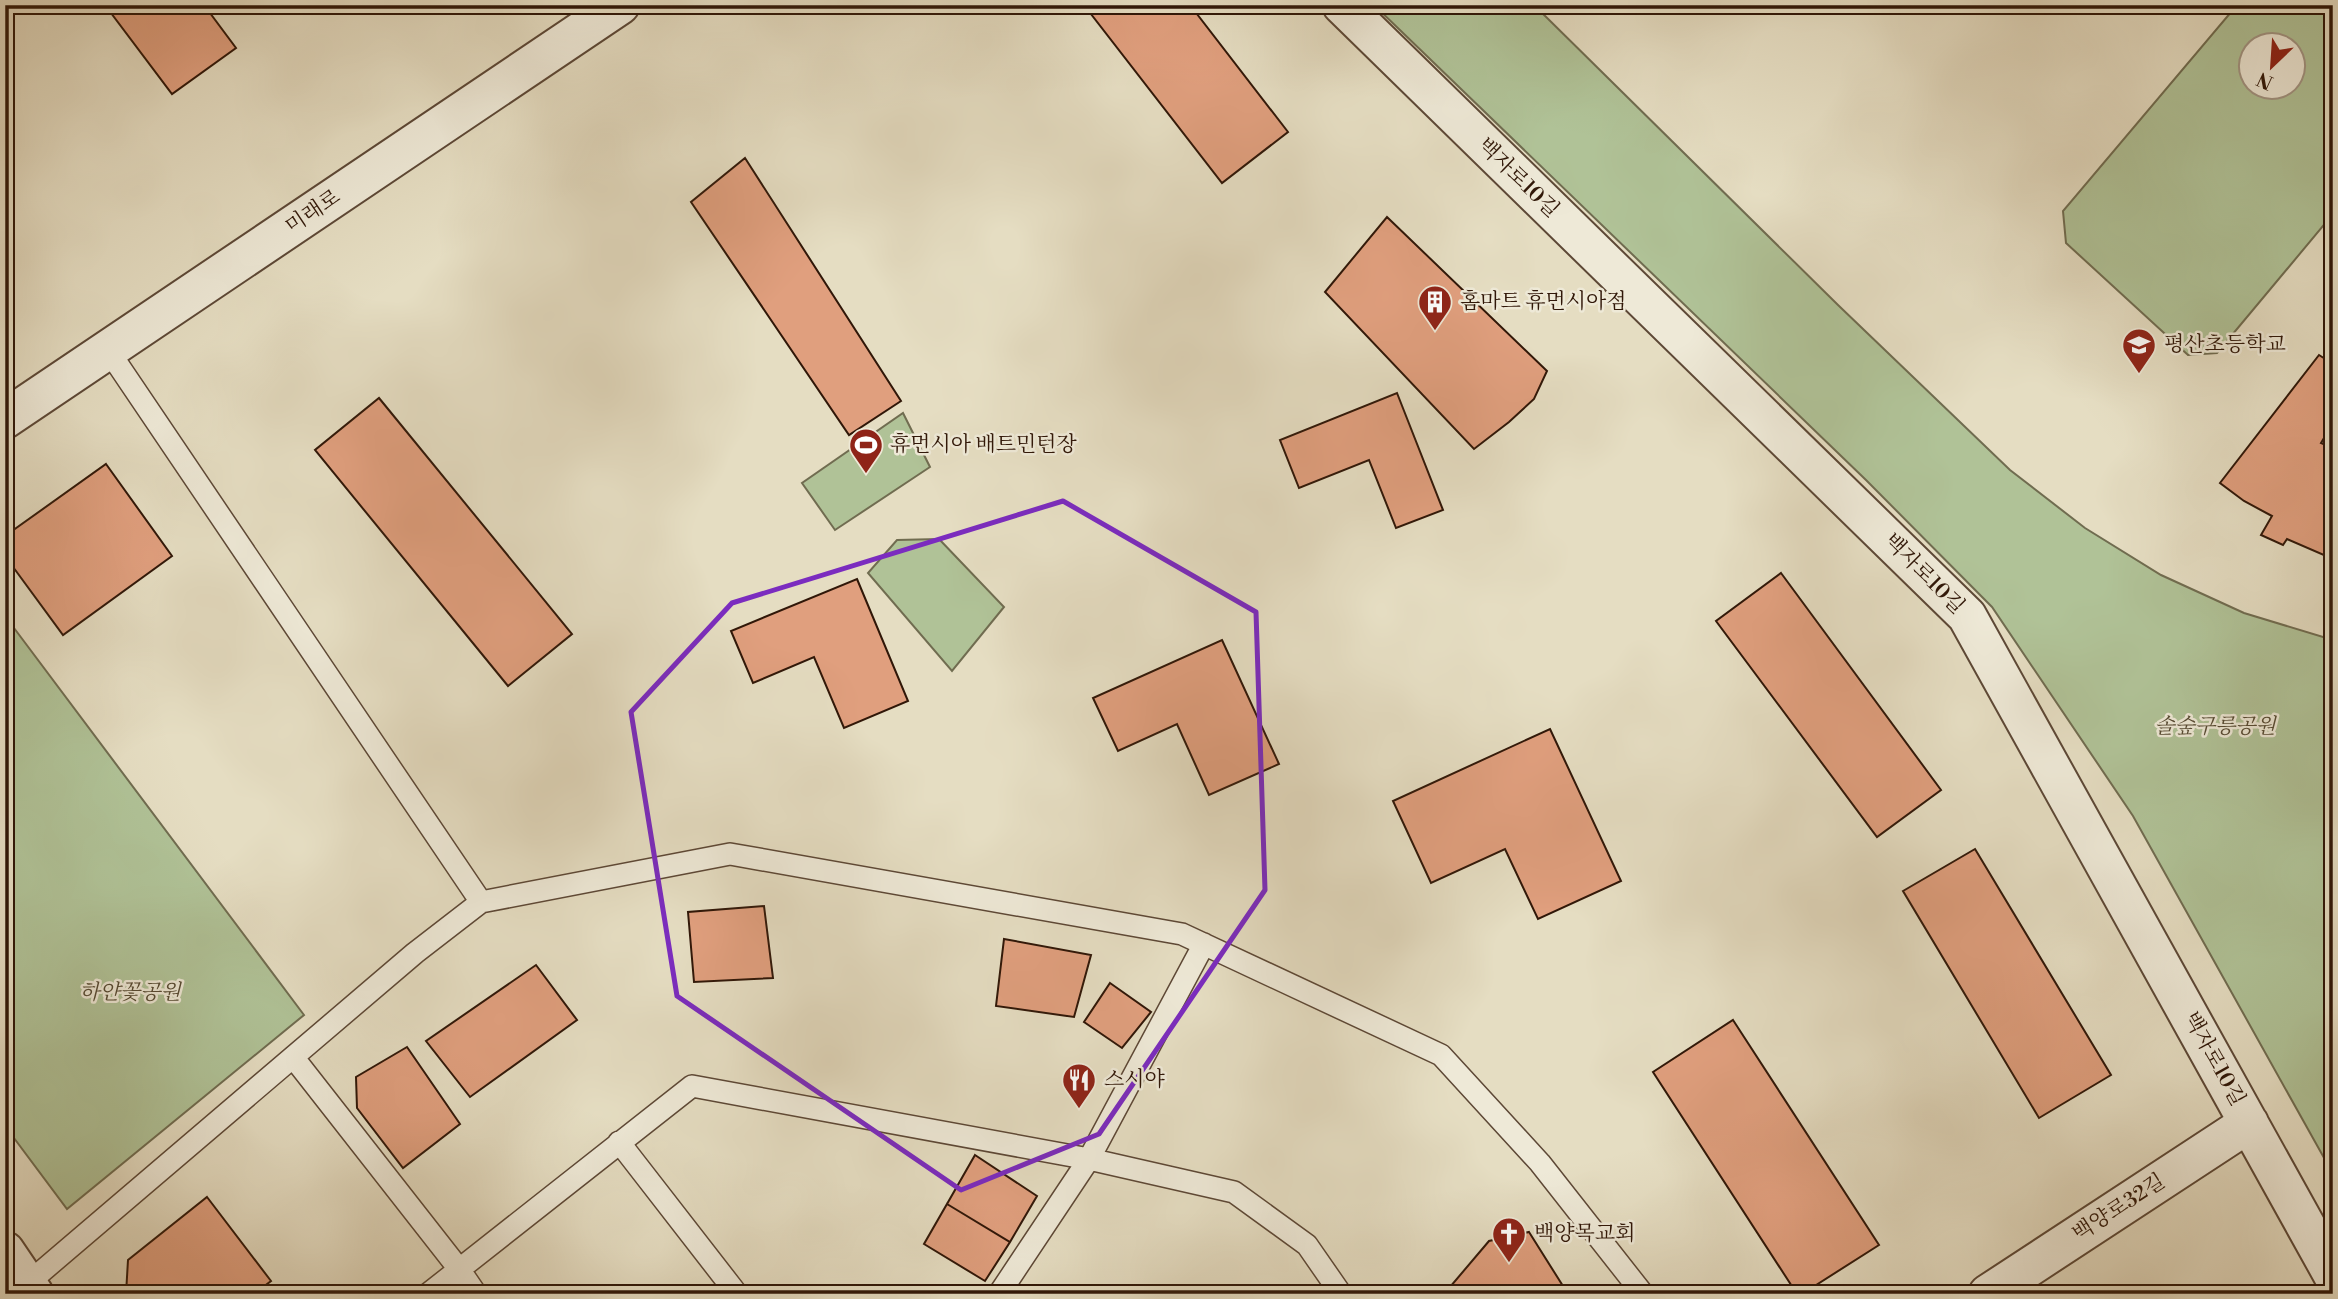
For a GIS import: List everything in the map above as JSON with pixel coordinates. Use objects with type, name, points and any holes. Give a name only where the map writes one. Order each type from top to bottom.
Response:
[{"type":"street","name":"미래로","points":[[5,419],[620,5]]},
{"type":"street","name":"백자로10길","points":[[1342,5],[1967,616],[2333,1275]]},
{"type":"street","name":"백양로32길","points":[[1988,1294],[2249,1123]]},
{"type":"street","points":[[5,1251],[31,1289]]},
{"type":"lane","points":[[108,350],[481,902]]},
{"type":"lane","points":[[31,1289],[293,1057],[415,953],[481,902],[730,854],[1182,934],[1441,1055],[1540,1163],[1643,1294]]},
{"type":"lane","points":[[999,1294],[1089,1159],[1204,944]]},
{"type":"lane","points":[[293,1057],[459,1269],[475,1294]]},
{"type":"lane","points":[[428,1294],[692,1086],[1089,1159],[1234,1192],[1307,1245],[1341,1294]]},
{"type":"lane","points":[[619,1142],[737,1294]]},
{"type":"highlighted area","points":[[1063,501],[1256,612],[1265,890],[1099,1134],[961,1190],[677,996],[631,712],[732,603]]},
{"type":"green space","name":"솔숲구릉공원","points":[[1374,5],[1534,5],[1838,305],[2010,470],[2085,528],[2161,575],[2244,613],[2333,640],[2333,1174],[2133,816],[1992,607],[1866,480]]},
{"type":"green space","points":[[2237,5],[2333,5],[2333,214],[2217,353],[2188,355],[2066,243],[2063,211]]},
{"type":"green space","name":"휴먼시아 배트민턴장","points":[[903,413],[930,467],[835,530],[802,483]]},
{"type":"green space","points":[[939,539],[1004,607],[952,671],[868,573],[897,540]]},
{"type":"green space","name":"하얀꽃공원","points":[[5,616],[304,1015],[67,1209],[5,1126]]},
{"type":"building","points":[[105,5],[204,5],[236,48],[172,94]]},
{"type":"building","points":[[1084,5],[1190,5],[1288,132],[1222,183]]},
{"type":"building","points":[[745,158],[901,401],[849,435],[691,202]]},
{"type":"building","name":"홈마트 휴먼시아점","points":[[1387,217],[1547,371],[1534,399],[1474,449],[1325,292]]},
{"type":"building","points":[[2319,355],[2330,362],[2333,358],[2333,423],[2321,443],[2333,448],[2333,559],[2287,539],[2283,545],[2261,535],[2272,516],[2244,501],[2220,483]]},
{"type":"building","points":[[1397,393],[1443,510],[1396,528],[1369,460],[1299,488],[1280,440]]},
{"type":"building","points":[[379,398],[572,634],[508,686],[315,450]]},
{"type":"building","points":[[106,464],[172,556],[63,635],[5,556],[5,536]]},
{"type":"building","points":[[1781,573],[1941,790],[1877,837],[1716,621]]},
{"type":"building","points":[[857,579],[908,701],[844,728],[814,657],[753,683],[731,631]]},
{"type":"building","points":[[1222,640],[1279,764],[1209,795],[1177,724],[1118,751],[1093,698]]},
{"type":"building","points":[[1550,729],[1621,881],[1538,919],[1505,849],[1431,883],[1393,801]]},
{"type":"building","points":[[1975,849],[2111,1075],[2039,1118],[1903,891]]},
{"type":"building","points":[[764,906],[773,978],[694,982],[688,912]]},
{"type":"building","points":[[1004,939],[1091,955],[1074,1017],[996,1006]]},
{"type":"building","points":[[536,965],[577,1020],[470,1097],[426,1041]]},
{"type":"building","points":[[1110,983],[1151,1012],[1122,1048],[1084,1022]]},
{"type":"building","points":[[1733,1020],[1879,1245],[1802,1294],[1797,1294],[1653,1072]]},
{"type":"building","points":[[407,1047],[460,1124],[403,1168],[357,1108],[356,1077]]},
{"type":"building","points":[[975,1155],[1037,1196],[1010,1242],[947,1204]]},
{"type":"building","points":[[207,1197],[271,1281],[254,1294],[126,1294],[128,1260]]},
{"type":"building","points":[[947,1204],[1010,1242],[985,1281],[924,1244]]},
{"type":"building","name":"백양목교회","points":[[1529,1232],[1568,1294],[1448,1294],[1450,1287],[1489,1241]]},
{"type":"place","name":"홈마트 휴먼시아점","points":[[1435,332]]},
{"type":"place","name":"평산초등학교","points":[[2139,375]]},
{"type":"place","name":"휴먼시아 배트민턴장","points":[[866,475]]},
{"type":"place","name":"스시야","points":[[1079,1110]]},
{"type":"place","name":"백양목교회","points":[[1509,1264]]}]
